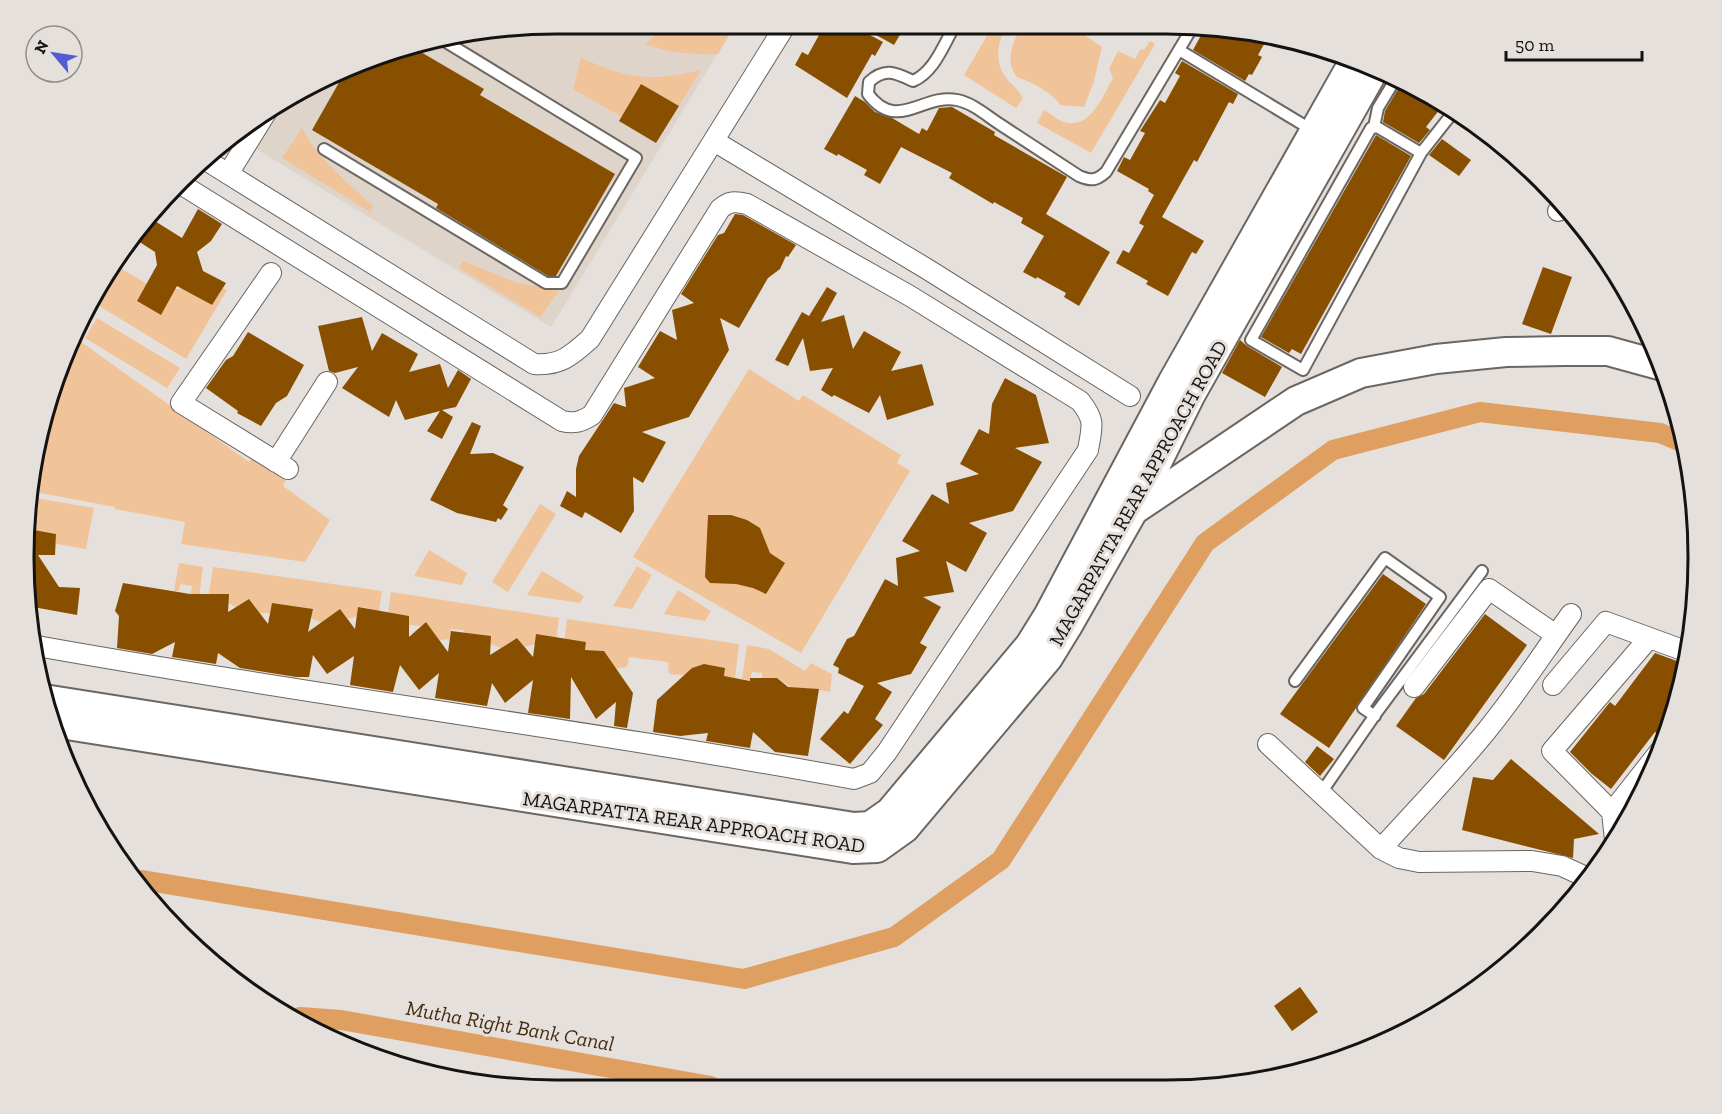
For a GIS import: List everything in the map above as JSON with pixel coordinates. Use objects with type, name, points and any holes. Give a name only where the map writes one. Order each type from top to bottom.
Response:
[{"type":"street","points":[[212,164],[534,363],[549,365],[572,355],[590,339],[779,35]]},
{"type":"street","name":"MAGARPATTA REAR APPROACH ROAD","points":[[62,724],[853,849],[877,848],[905,828],[1048,658],[1133,511],[1323,137],[1351,69]]},
{"type":"street","name":"MAGARPATTA REAR APPROACH ROAD","points":[[55,701],[843,825],[870,826],[890,812],[1030,645],[1048,616],[1172,383],[1323,137],[1369,76]]},
{"type":"street","points":[[228,174],[254,132]]},
{"type":"street","points":[[714,141],[927,269],[1130,396]]},
{"type":"street","points":[[43,647],[186,673],[738,757],[854,779],[870,773],[887,752],[1088,450],[1092,428],[1091,415],[1080,401],[910,296],[747,204],[736,201],[728,202],[720,209],[592,415],[584,421],[573,424],[562,421],[188,188]]},
{"type":"street","points":[[293,254],[311,225]]},
{"type":"street","points":[[910,296],[927,269]]},
{"type":"street","points":[[271,273],[181,403],[282,466],[327,382]]},
{"type":"street","points":[[1099,521],[1133,511],[1296,401],[1361,373],[1436,359],[1506,352],[1608,351],[1650,363]]},
{"type":"street","points":[[1414,687],[1489,589],[1556,635]]},
{"type":"street","points":[[1381,849],[1446,779],[1487,730],[1518,691],[1571,615]]},
{"type":"street","points":[[1553,685],[1606,622],[1679,649]]},
{"type":"street","points":[[1613,824],[1612,812],[1552,752],[1649,638]]},
{"type":"street","points":[[1268,744],[1381,849],[1399,858],[1419,862],[1532,861],[1562,866],[1580,874]]},
{"type":"street","points":[[1612,812],[1638,779]]},
{"type":"lane","points":[[950,35],[931,68],[922,77],[913,81],[898,74],[887,72],[878,74],[869,82],[868,94],[874,102],[886,110],[898,113],[947,99],[970,104],[1078,176],[1090,181],[1098,179],[1106,172],[1187,36]]},
{"type":"lane","points":[[324,149],[546,283],[562,283],[636,158],[452,46]]},
{"type":"lane","points":[[1179,50],[1323,137]]},
{"type":"lane","points":[[1392,86],[1378,108],[1374,127],[1369,130],[1251,340],[1303,370],[1421,153],[1448,119]]},
{"type":"lane","points":[[1374,127],[1421,153]]},
{"type":"lane","points":[[1295,681],[1385,558],[1440,597],[1363,708],[1375,716]]},
{"type":"lane","points":[[1321,793],[1482,571]]},
{"type":"shaded area","points":[[655,35],[729,35],[718,54],[690,54],[645,44]]},
{"type":"shaded area","points":[[729,35],[551,327],[241,140],[326,88],[389,62],[422,52],[489,39],[523,36]]},
{"type":"shaded area","points":[[987,35],[1003,35],[998,53],[1000,66],[1007,79],[1023,98],[1016,108],[964,75]]},
{"type":"shaded area","points":[[1017,35],[1084,35],[1102,47],[1094,81],[1084,107],[1060,105],[1042,88],[1018,78],[1010,59]]},
{"type":"shaded area","points":[[1150,41],[1155,44],[1091,153],[1037,123],[1044,110],[1064,122],[1081,121],[1088,116],[1100,102],[1113,78],[1109,69],[1118,51],[1135,59],[1140,50],[1145,49]]},
{"type":"shaded area","points":[[581,58],[613,70],[640,76],[668,76],[701,70],[679,106],[641,84],[622,117],[573,89]]},
{"type":"shaded area","points":[[302,128],[325,160],[373,206],[370,212],[282,158]]},
{"type":"shaded area","points":[[463,261],[515,282],[559,291],[540,317],[459,268]]},
{"type":"shaded area","points":[[122,269],[147,284],[137,301],[161,315],[169,291],[196,285],[195,295],[212,305],[223,288],[227,290],[186,359],[99,306]]},
{"type":"shaded area","points":[[97,318],[180,368],[167,388],[85,338]]},
{"type":"shaded area","points":[[81,342],[249,462],[253,456],[288,477],[283,486],[330,520],[305,562],[181,544],[185,522],[115,509],[115,507],[39,493],[52,422]]},
{"type":"shaded area","points":[[749,369],[799,401],[803,395],[901,455],[897,463],[910,471],[801,653],[633,557]]},
{"type":"shaded area","points":[[38,498],[94,508],[86,549],[56,544],[56,534],[36,530]]},
{"type":"shaded area","points":[[540,504],[556,514],[508,592],[492,582]]},
{"type":"shaded area","points":[[429,550],[467,573],[462,585],[414,576]]},
{"type":"shaded area","points":[[179,563],[203,567],[199,598],[190,597],[192,586],[180,584],[179,591],[174,591]]},
{"type":"shaded area","points":[[637,566],[652,575],[632,609],[613,606]]},
{"type":"shaded area","points":[[213,567],[382,591],[378,619],[369,618],[369,608],[358,607],[357,616],[348,619],[340,609],[321,623],[311,618],[313,609],[272,603],[270,613],[260,613],[249,599],[236,607],[228,603],[228,594],[217,594],[217,600],[208,600]]},
{"type":"shaded area","points":[[542,571],[584,596],[580,603],[527,595]]},
{"type":"shaded area","points":[[678,590],[711,611],[705,621],[664,614]]},
{"type":"shaded area","points":[[391,592],[559,618],[554,654],[535,644],[525,647],[517,638],[501,648],[491,644],[491,636],[463,639],[464,630],[451,629],[450,639],[439,640],[426,622],[422,626],[409,625],[409,616],[397,614],[387,620]]},
{"type":"shaded area","points":[[567,619],[739,644],[735,678],[724,677],[725,668],[685,675],[669,674],[668,662],[629,657],[627,667],[616,669],[604,651],[585,650],[586,642],[573,640],[563,655]]},
{"type":"shaded area","points":[[747,645],[769,649],[805,671],[811,663],[832,674],[830,692],[807,688],[795,690],[777,678],[762,679],[762,673],[752,672],[750,680],[742,679]]},
{"type":"building","points":[[819,35],[870,35],[883,42],[875,56],[872,54],[847,98],[795,65],[802,52],[808,55]]},
{"type":"building","points":[[876,35],[900,35],[894,45]]},
{"type":"building","points":[[1201,36],[1264,44],[1258,55],[1262,57],[1252,75],[1249,74],[1245,81],[1193,50]]},
{"type":"building","points":[[421,52],[484,89],[480,95],[615,174],[556,276],[548,276],[436,208],[438,204],[312,130],[339,82],[389,62]]},
{"type":"building","points":[[1182,61],[1238,94],[1233,104],[1229,102],[1197,162],[1194,160],[1162,217],[1204,241],[1196,254],[1192,252],[1168,296],[1146,284],[1148,281],[1116,263],[1123,250],[1129,253],[1144,226],[1139,223],[1154,195],[1148,191],[1149,189],[1117,171],[1124,157],[1130,160],[1145,133],[1140,131],[1160,100],[1165,103],[1180,76],[1175,73]]},
{"type":"building","points":[[641,84],[679,106],[656,143],[619,121]]},
{"type":"building","points":[[1398,89],[1438,112],[1426,127],[1430,130],[1419,143],[1383,122],[1385,111]]},
{"type":"building","points":[[855,96],[875,112],[892,118],[919,134],[922,128],[927,131],[939,108],[952,107],[995,132],[994,135],[1067,177],[1046,214],[1110,252],[1079,306],[1064,297],[1066,293],[1023,272],[1044,236],[1021,223],[1023,218],[994,202],[993,204],[949,178],[952,173],[901,147],[880,184],[864,175],[867,170],[824,149]]},
{"type":"building","points":[[1376,135],[1411,156],[1301,354],[1292,349],[1289,353],[1261,337]]},
{"type":"building","points":[[1442,139],[1471,160],[1459,176],[1429,155]]},
{"type":"building","points":[[198,209],[222,224],[211,241],[197,252],[203,271],[226,283],[212,305],[177,286],[161,315],[137,301],[157,265],[155,252],[140,242],[156,222],[182,238]]},
{"type":"building","points":[[735,214],[743,215],[796,245],[788,257],[786,256],[780,269],[768,278],[739,328],[720,318],[729,350],[689,417],[642,432],[666,442],[643,483],[633,477],[634,511],[621,533],[585,512],[582,518],[560,506],[567,491],[576,497],[576,469],[579,456],[614,403],[626,407],[624,388],[655,378],[638,367],[660,331],[677,340],[672,310],[694,303],[681,294],[718,235],[724,233]]},
{"type":"building","points":[[1543,267],[1572,277],[1551,334],[1522,324]]},
{"type":"building","points":[[827,287],[837,293],[821,322],[844,315],[853,349],[864,331],[901,352],[891,371],[922,364],[934,405],[887,420],[880,395],[869,413],[834,395],[832,397],[821,390],[833,368],[810,371],[803,338],[788,366],[775,360],[802,312],[809,316]]},
{"type":"building","points":[[362,317],[372,351],[382,333],[418,354],[409,372],[440,364],[448,388],[458,370],[471,379],[456,407],[442,410],[453,417],[442,439],[427,431],[440,411],[405,420],[396,400],[389,417],[342,388],[358,367],[335,373],[329,371],[318,326]]},
{"type":"building","points":[[248,332],[304,365],[287,396],[276,403],[261,426],[237,413],[238,411],[206,388],[226,360],[233,356]]},
{"type":"building","points":[[1240,340],[1282,367],[1265,397],[1222,373]]},
{"type":"building","points":[[1005,378],[1036,395],[1049,443],[1015,448],[1042,462],[1013,511],[969,523],[987,533],[966,572],[946,561],[954,592],[923,597],[941,607],[920,643],[927,647],[911,674],[877,683],[892,692],[875,719],[883,725],[850,764],[820,739],[844,711],[848,714],[864,686],[838,673],[839,668],[833,665],[847,639],[854,636],[885,579],[898,586],[896,558],[920,551],[902,541],[932,494],[949,504],[946,483],[979,474],[960,464],[979,429],[989,434],[992,404]]},
{"type":"building","points":[[472,422],[481,426],[470,454],[493,453],[524,467],[503,505],[508,509],[501,520],[498,518],[496,522],[457,513],[430,500]]},
{"type":"building","points":[[708,515],[731,515],[747,520],[760,528],[770,553],[785,563],[766,594],[736,584],[710,583],[705,577]]},
{"type":"building","points":[[36,530],[56,534],[55,555],[38,555],[59,587],[80,588],[77,615],[37,608],[34,557]]},
{"type":"building","points":[[1383,574],[1426,604],[1329,748],[1280,714]]},
{"type":"building","points":[[123,583],[190,594],[229,594],[228,612],[249,599],[268,624],[272,603],[313,609],[308,632],[340,609],[355,629],[358,607],[409,616],[409,637],[426,622],[448,652],[451,631],[491,636],[490,655],[517,638],[533,657],[536,634],[586,642],[585,650],[604,651],[633,693],[627,728],[614,726],[616,702],[596,719],[571,677],[570,719],[528,713],[533,680],[505,703],[492,683],[487,706],[435,698],[439,673],[419,690],[400,665],[393,692],[350,685],[354,656],[327,674],[313,655],[309,677],[296,677],[240,668],[218,653],[216,664],[172,657],[175,642],[152,654],[117,648],[119,616],[115,611]]},
{"type":"building","points":[[1485,614],[1527,645],[1444,760],[1396,726],[1416,698],[1424,694]]},
{"type":"building","points":[[1655,653],[1677,661],[1670,692],[1657,733],[1655,732],[1611,789],[1570,752],[1610,702],[1615,706]]},
{"type":"building","points":[[704,664],[725,668],[724,676],[750,681],[750,678],[777,678],[788,687],[819,689],[808,756],[775,752],[753,732],[750,748],[706,741],[708,733],[680,736],[653,732],[657,700],[692,668]]},
{"type":"building","points":[[1317,746],[1334,759],[1320,776],[1305,762]]},
{"type":"building","points":[[1511,759],[1599,834],[1574,839],[1573,858],[1462,830],[1473,777],[1493,780]]},
{"type":"building","points":[[1300,987],[1318,1012],[1292,1031],[1274,1006]]},
{"type":"waterway","points":[[147,881],[744,979],[894,937],[1001,860],[1205,543],[1333,450],[1480,412],[1660,433],[1674,439]]},
{"type":"waterway","name":"Mutha Right Bank Canal","points":[[312,1018],[341,1020],[672,1079]]}]
